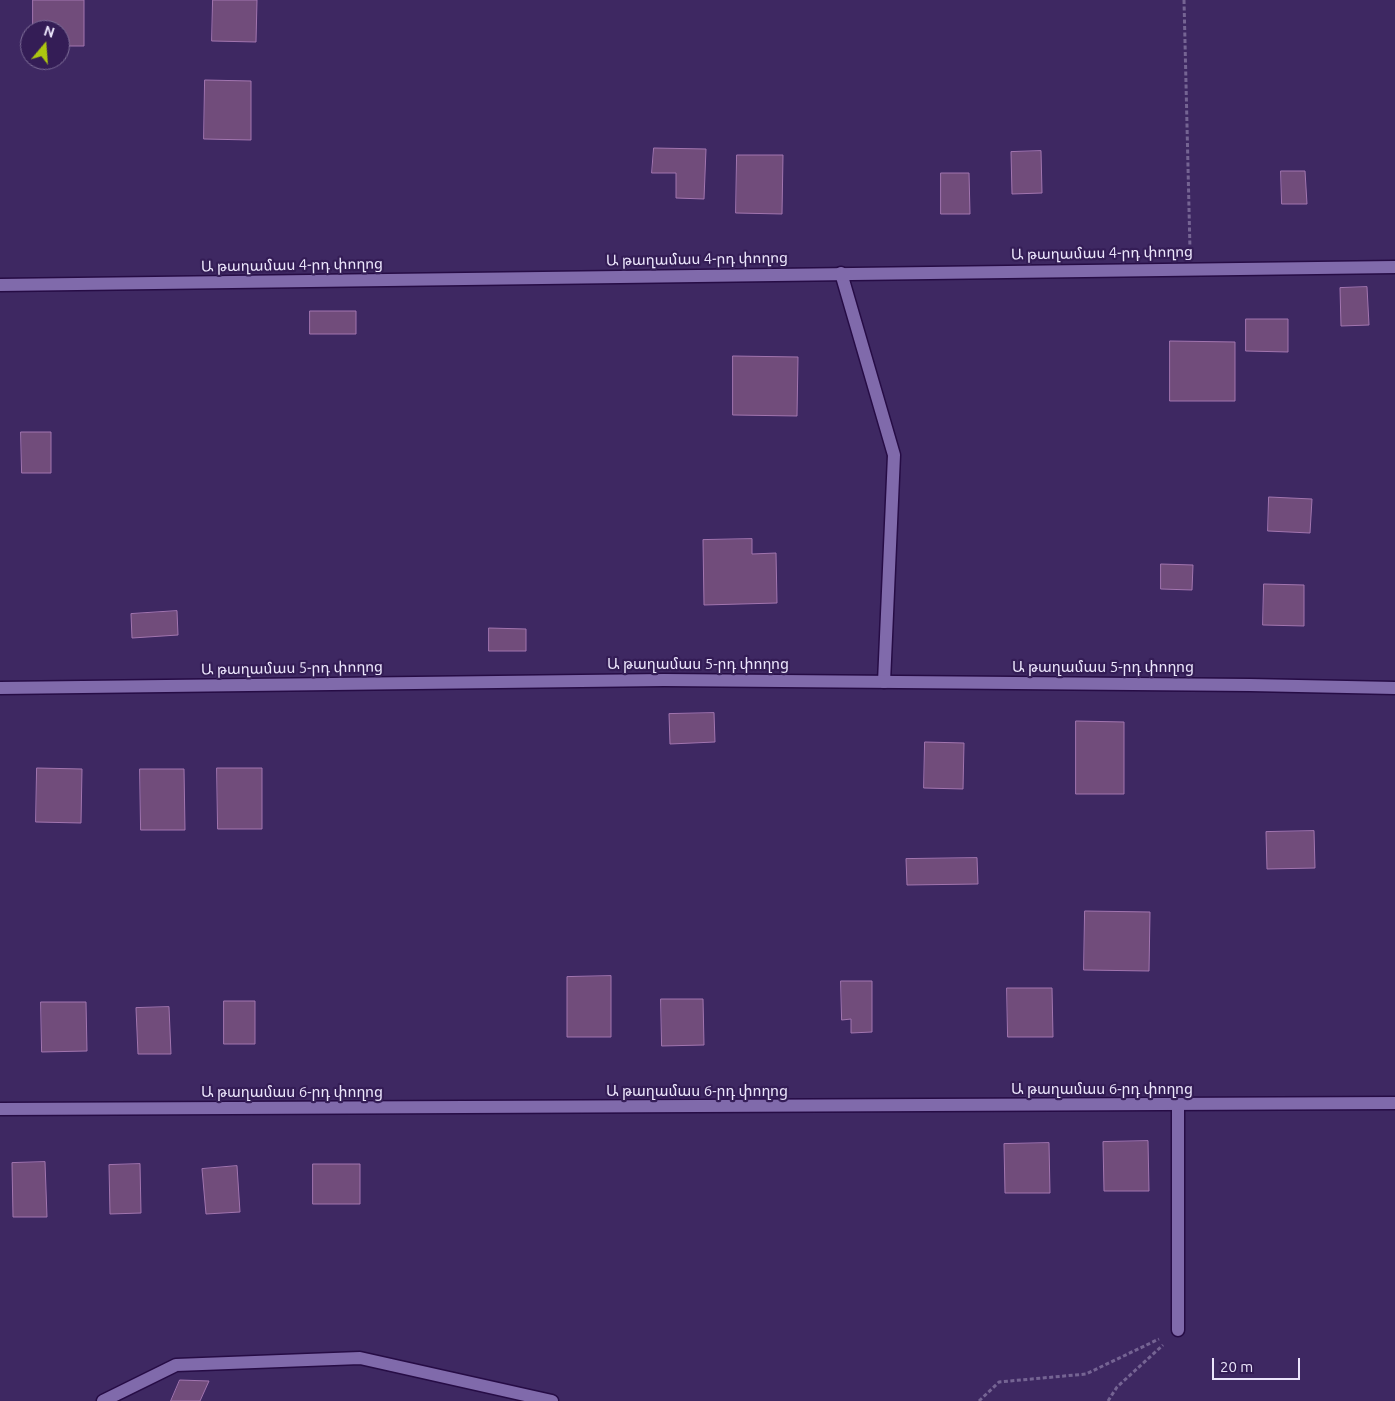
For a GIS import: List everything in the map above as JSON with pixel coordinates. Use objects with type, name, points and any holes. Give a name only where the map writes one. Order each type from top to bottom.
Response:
[{"type":"street","name":"Ա թաղամաս 4-րդ փողոց","points":[[0,285],[1191,268],[1395,267]]},
{"type":"street","points":[[841,273],[894,454],[884,682]]},
{"type":"street","name":"Ա թաղամաս 5-րդ փողոց","points":[[0,688],[664,680],[1395,688]]},
{"type":"street","name":"Ա թաղամաս 6-րդ փողոց","points":[[0,1109],[1395,1103]]},
{"type":"street","points":[[1178,1104],[1178,1330]]},
{"type":"street","points":[[103,1401],[176,1365],[360,1358],[552,1401]]},
{"type":"path","points":[[1184,0],[1191,268]]},
{"type":"path","points":[[979,1401],[999,1382],[1086,1374],[1178,1330]]},
{"type":"path","points":[[1108,1401],[1117,1387],[1178,1330]]},
{"type":"building","points":[[33,0],[84,0],[84,46],[70,46],[70,20],[33,20]]},
{"type":"building","points":[[213,0],[257,0],[256,42],[212,41]]},
{"type":"building","points":[[205,80],[251,81],[251,140],[204,139]]},
{"type":"building","points":[[654,148],[706,149],[704,199],[676,198],[676,173],[652,173]]},
{"type":"building","points":[[1041,151],[1042,193],[1012,194],[1011,152]]},
{"type":"building","points":[[737,155],[783,155],[782,214],[736,213]]},
{"type":"building","points":[[1281,171],[1305,171],[1307,204],[1282,204]]},
{"type":"building","points":[[941,173],[969,173],[970,214],[941,214]]},
{"type":"building","points":[[1367,287],[1369,325],[1341,326],[1340,288]]},
{"type":"building","points":[[310,311],[356,311],[356,334],[310,334]]},
{"type":"building","points":[[1246,319],[1288,319],[1288,352],[1246,351]]},
{"type":"building","points":[[1170,341],[1235,342],[1235,401],[1170,401]]},
{"type":"building","points":[[733,356],[798,357],[797,416],[733,415]]},
{"type":"building","points":[[21,432],[51,432],[51,473],[22,473]]},
{"type":"building","points":[[1269,497],[1312,499],[1310,533],[1268,531]]},
{"type":"building","points":[[752,539],[752,554],[776,553],[777,603],[704,605],[703,540]]},
{"type":"building","points":[[1161,564],[1193,565],[1192,590],[1161,589]]},
{"type":"building","points":[[1264,584],[1304,585],[1304,626],[1263,625]]},
{"type":"building","points":[[177,611],[178,635],[132,638],[131,614]]},
{"type":"building","points":[[489,628],[526,629],[526,651],[489,651]]},
{"type":"building","points":[[714,713],[715,742],[670,744],[669,714]]},
{"type":"building","points":[[1076,721],[1124,722],[1124,794],[1076,794]]},
{"type":"building","points":[[925,742],[964,743],[963,789],[924,788]]},
{"type":"building","points":[[37,768],[82,769],[81,823],[36,822]]},
{"type":"building","points":[[217,768],[262,768],[262,829],[218,829]]},
{"type":"building","points":[[140,769],[184,769],[185,830],[141,830]]},
{"type":"building","points":[[1314,831],[1315,868],[1267,869],[1266,832]]},
{"type":"building","points":[[977,858],[978,884],[907,885],[906,859]]},
{"type":"building","points":[[1085,911],[1150,912],[1149,971],[1084,970]]},
{"type":"building","points":[[611,976],[611,1037],[567,1037],[567,977]]},
{"type":"building","points":[[841,981],[872,981],[872,1032],[851,1033],[851,1019],[842,1020]]},
{"type":"building","points":[[1007,988],[1052,988],[1053,1037],[1008,1037]]},
{"type":"building","points":[[661,999],[703,999],[704,1045],[662,1046]]},
{"type":"building","points":[[224,1001],[255,1001],[255,1044],[224,1044]]},
{"type":"building","points":[[41,1002],[86,1002],[87,1051],[42,1052]]},
{"type":"building","points":[[169,1007],[171,1054],[138,1054],[136,1008]]},
{"type":"building","points":[[1148,1141],[1149,1191],[1104,1191],[1103,1142]]},
{"type":"building","points":[[1049,1143],[1050,1193],[1005,1193],[1004,1144]]},
{"type":"building","points":[[45,1162],[47,1217],[13,1217],[12,1163]]},
{"type":"building","points":[[140,1164],[141,1213],[110,1214],[109,1165]]},
{"type":"building","points":[[313,1164],[360,1164],[360,1204],[313,1204]]},
{"type":"building","points":[[237,1166],[240,1212],[206,1214],[202,1169]]},
{"type":"building","points":[[180,1380],[209,1381],[200,1401],[171,1401]]}]
